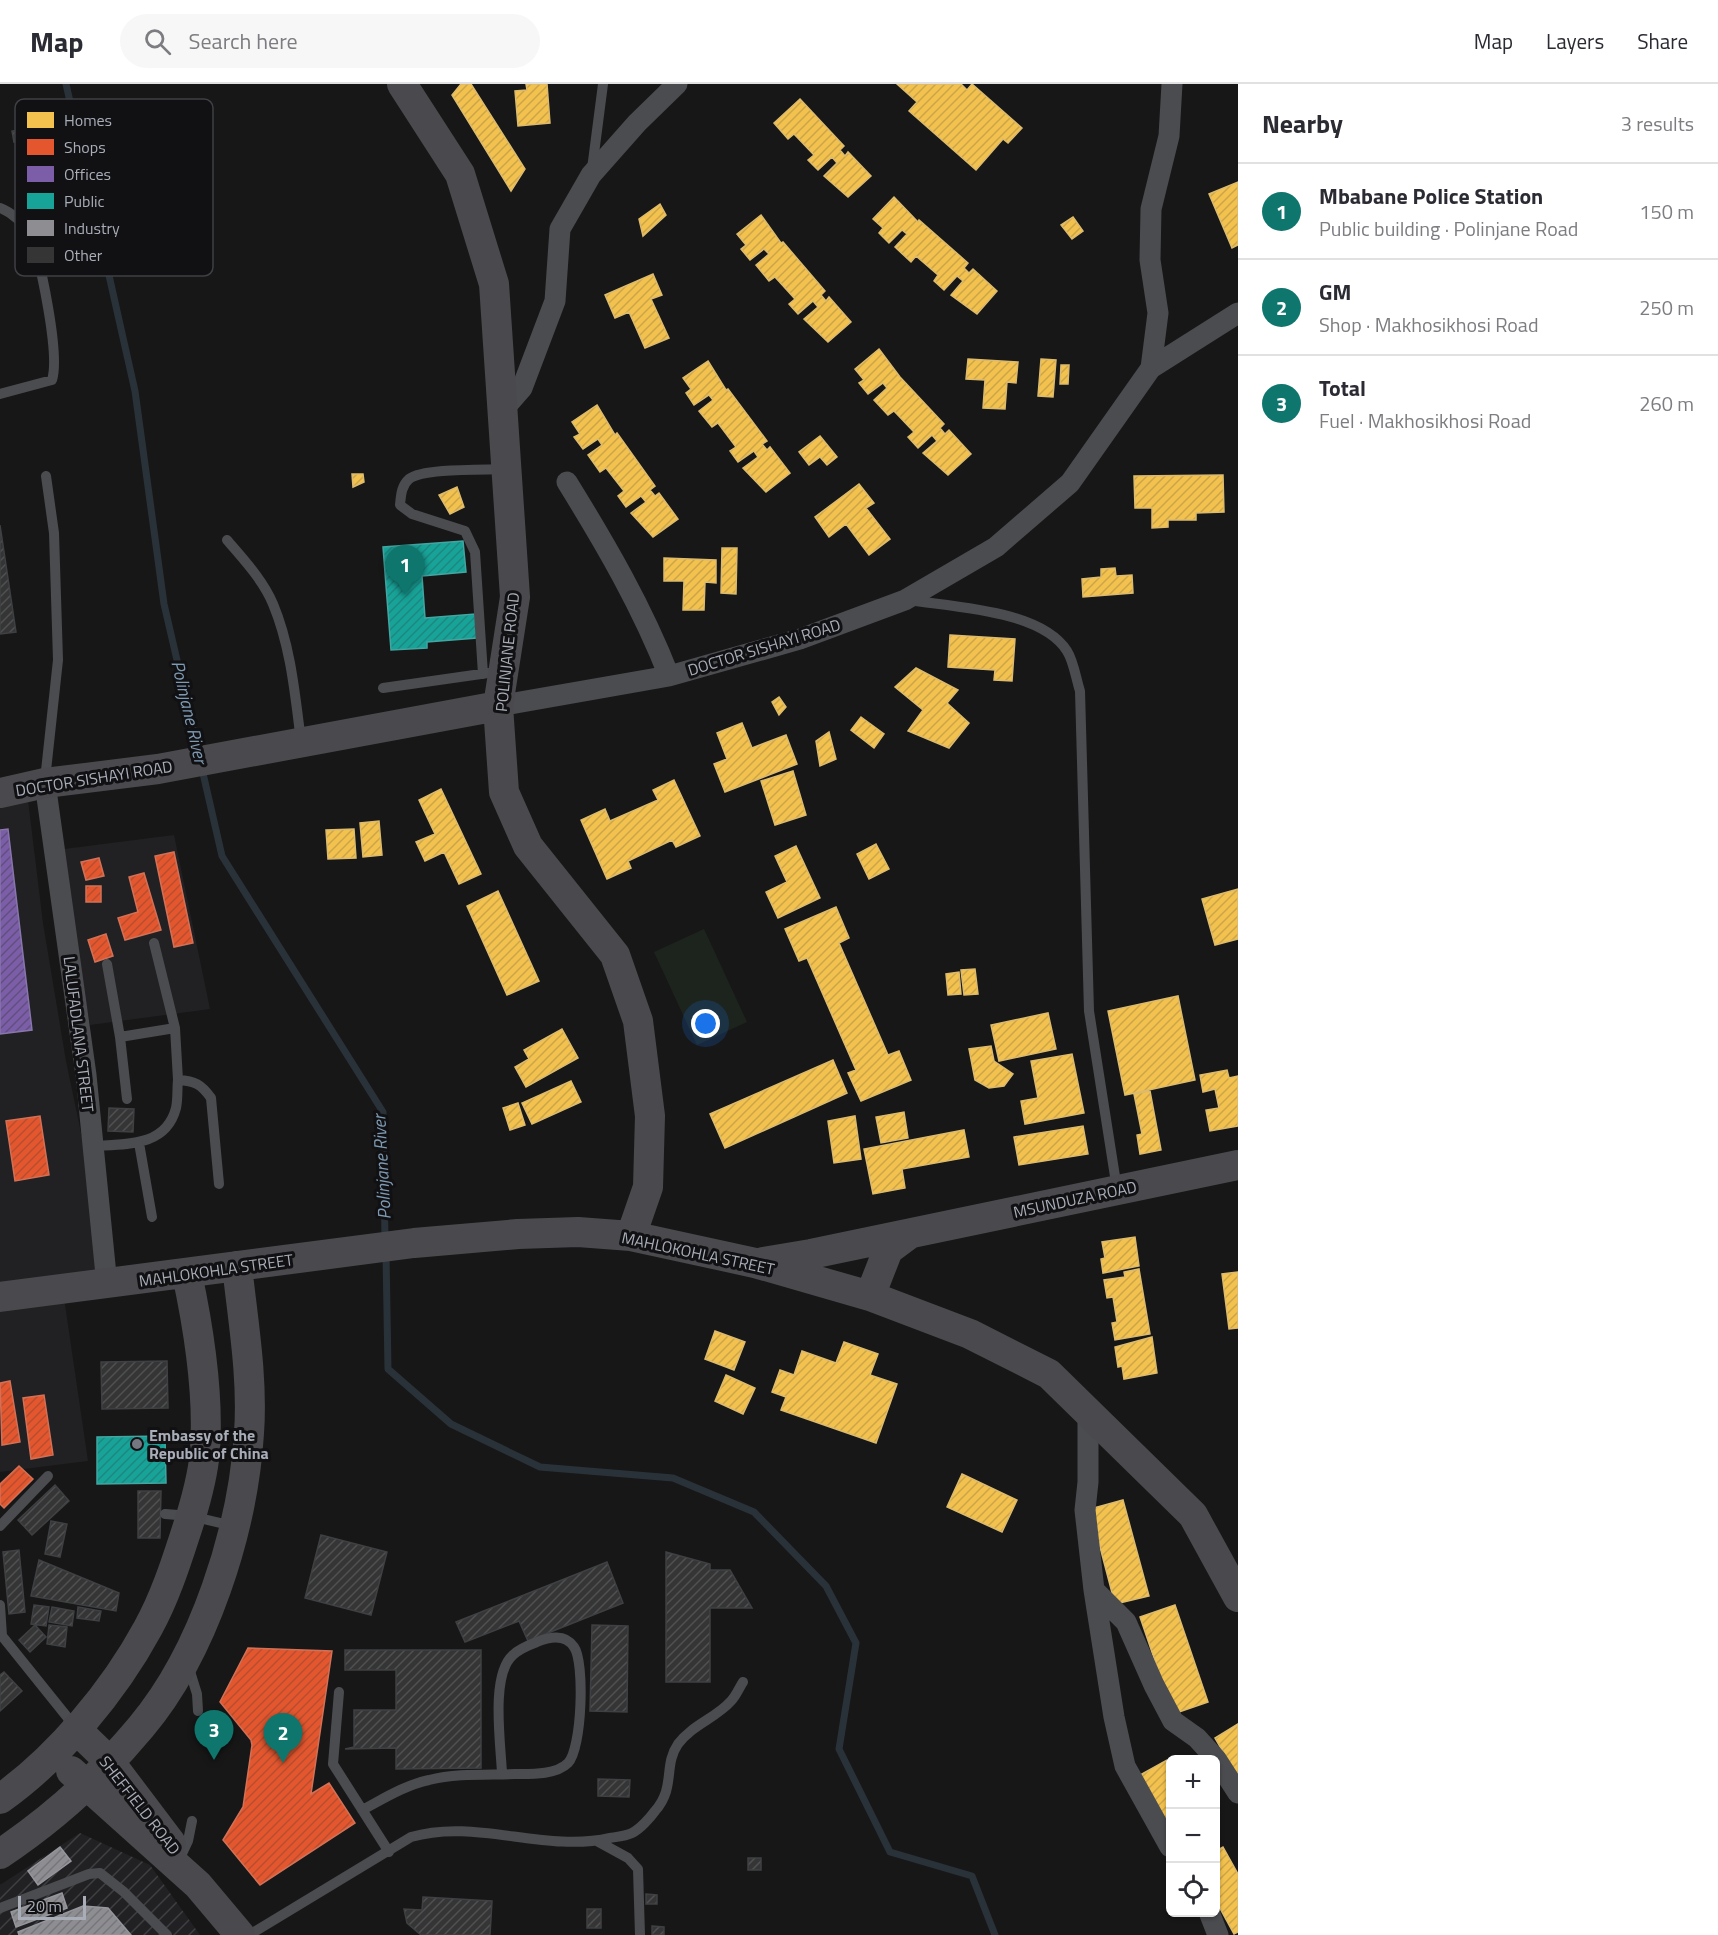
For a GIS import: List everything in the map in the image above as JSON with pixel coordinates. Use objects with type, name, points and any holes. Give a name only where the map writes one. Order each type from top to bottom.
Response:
[{"type":"street","name":"POLINJANE ROAD","points":[[402,84],[460,174],[494,284],[515,597],[493,673],[498,706],[504,792],[528,846],[615,955],[638,1021],[650,1116],[648,1187],[631,1236]]},
{"type":"street","points":[[501,412],[522,388],[555,302],[560,229],[591,175],[637,123],[677,84]]},
{"type":"street","name":"DOCTOR SISHAYI ROAD","points":[[0,793],[45,783],[158,770],[669,676],[800,639],[905,600],[996,547],[1070,483],[1151,368],[1158,314],[1150,260],[1151,209],[1169,136],[1172,84]]},
{"type":"street","points":[[1151,368],[1238,313]]},
{"type":"street","points":[[567,482],[612,554],[644,616],[669,676]]},
{"type":"street","name":"LALUFADLANA STREET","points":[[45,783],[93,1146],[107,1285]]},
{"type":"street","name":"MSUNDUZA ROAD","points":[[754,1263],[812,1254],[1238,1165]]},
{"type":"street","name":"MAHLOKOHLA STREET","points":[[0,1297],[107,1285],[414,1243],[578,1232],[631,1236],[754,1263],[870,1296],[970,1334],[1049,1374],[1193,1515],[1238,1597]]},
{"type":"street","name":"MSUNDUZA ROAD","points":[[870,1296],[888,1250],[911,1233]]},
{"type":"street","points":[[0,1854],[86,1785],[142,1727],[169,1688],[205,1618],[236,1527],[249,1433],[248,1368],[237,1266]]},
{"type":"street","points":[[0,1799],[32,1776],[76,1728],[109,1687],[148,1628],[172,1576],[178,1515],[205,1451],[203,1383],[195,1315],[187,1274]]},
{"type":"street","points":[[1089,1413],[1089,1482],[1085,1510],[1094,1590],[1114,1717],[1125,1766],[1166,1840]]},
{"type":"street","points":[[1094,1590],[1126,1622],[1173,1721],[1204,1745],[1238,1793]]},
{"type":"street","name":"SHEFFIELD ROAD","points":[[76,1728],[109,1761],[181,1856],[198,1885]]},
{"type":"street","name":"SHEFFIELD ROAD","points":[[53,1754],[198,1885],[240,1935]]},
{"type":"street","points":[[1211,1917],[1218,1935]]},
{"type":"lane","points":[[591,175],[603,84]]},
{"type":"lane","points":[[0,208],[10,212],[15,217]]},
{"type":"lane","points":[[0,394],[52,380],[55,370],[51,328],[40,276]]},
{"type":"lane","points":[[383,688],[493,673],[475,552],[465,531],[412,514],[400,505],[402,489],[410,478],[427,473],[505,469]]},
{"type":"lane","points":[[45,783],[58,660],[54,533],[46,476]]},
{"type":"lane","points":[[227,540],[252,570],[272,602],[288,649],[302,744]]},
{"type":"lane","points":[[905,600],[994,613],[1044,628],[1067,651],[1080,691],[1089,1011],[1117,1190]]},
{"type":"lane","points":[[93,1146],[140,1143],[163,1132],[171,1121],[176,1106],[178,1080],[175,1028],[154,943]]},
{"type":"lane","points":[[107,964],[120,1037],[127,1100]]},
{"type":"lane","points":[[120,1037],[175,1028]]},
{"type":"lane","points":[[178,1080],[193,1081],[203,1087],[211,1098],[219,1185]]},
{"type":"lane","points":[[140,1143],[152,1217]]},
{"type":"lane","points":[[0,1526],[48,1476]]},
{"type":"lane","points":[[178,1515],[236,1527]]},
{"type":"lane","points":[[0,1605],[1,1637],[76,1728]]},
{"type":"lane","points":[[362,1810],[401,1790],[428,1780],[456,1776],[502,1774],[552,1771],[568,1763],[577,1747],[579,1660],[574,1647],[566,1639],[554,1636],[525,1648],[512,1655],[501,1672],[499,1688],[502,1774]]},
{"type":"lane","points":[[185,1657],[197,1694],[198,1711]]},
{"type":"lane","points":[[249,1935],[411,1837],[430,1832],[467,1830],[516,1837],[597,1841],[632,1833],[655,1812],[668,1793],[672,1755],[679,1743],[700,1724],[732,1701],[743,1682]]},
{"type":"lane","points":[[339,1692],[333,1764],[389,1852]]},
{"type":"lane","points":[[181,1856],[188,1841],[192,1821]]},
{"type":"lane","points":[[597,1841],[628,1858],[638,1869],[640,1935]]},
{"type":"lane","points":[[0,1908],[89,1874],[100,1873],[116,1884],[167,1935]]},
{"type":"shaded area","points":[[27,792],[43,923],[66,1061],[94,1195],[96,1286],[63,1291],[88,1461],[0,1472],[0,798]]},
{"type":"shaded area","points":[[174,835],[210,1009],[90,1025],[71,921],[64,849]]},
{"type":"shaded area","points":[[704,929],[747,1022],[697,1045],[654,952]]},
{"type":"shaded area","points":[[80,1833],[150,1865],[200,1935],[0,1935],[0,1885]]},
{"type":"building: Homes","points":[[461,84],[471,84],[525,169],[511,191],[452,95]]},
{"type":"building: Homes","points":[[526,84],[547,84],[550,123],[518,126],[515,91],[527,90]]},
{"type":"building: Homes","points":[[897,84],[961,84],[967,90],[972,84],[1022,128],[1008,143],[1003,139],[976,170],[909,111],[917,102]]},
{"type":"building: Homes","points":[[800,99],[844,146],[840,150],[845,156],[848,152],[871,176],[848,197],[824,176],[837,163],[832,157],[818,170],[808,160],[814,155],[794,134],[788,139],[774,123]]},
{"type":"building: Homes","points":[[1238,182],[1238,245],[1232,248],[1209,194]]},
{"type":"building: Homes","points":[[894,197],[918,222],[919,220],[968,263],[964,268],[969,273],[973,269],[997,291],[977,314],[951,295],[963,281],[957,276],[944,290],[934,281],[938,275],[916,256],[911,262],[895,247],[907,234],[902,230],[889,243],[879,233],[883,228],[873,219]]},
{"type":"building: Homes","points":[[660,204],[666,215],[643,236],[639,219]]},
{"type":"building: Homes","points":[[761,215],[781,243],[783,242],[825,291],[821,295],[826,301],[829,297],[851,322],[828,342],[804,319],[818,307],[813,301],[798,314],[789,304],[795,299],[775,277],[769,281],[756,265],[769,254],[764,249],[750,260],[741,249],[746,245],[737,234]]},
{"type":"building: Homes","points":[[1073,217],[1083,231],[1072,239],[1061,225]]},
{"type":"building: Homes","points":[[653,274],[662,295],[651,299],[669,338],[645,348],[629,312],[615,318],[605,295]]},
{"type":"building: Homes","points":[[879,349],[900,377],[944,424],[940,428],[945,434],[949,430],[971,454],[948,475],[923,453],[937,441],[932,435],[918,448],[908,437],[914,432],[894,411],[888,415],[874,400],[887,388],[883,383],[868,394],[859,383],[864,380],[855,369]]},
{"type":"building: Homes","points":[[968,359],[1018,362],[1016,383],[1007,382],[1005,409],[983,408],[985,380],[966,379]]},
{"type":"building: Homes","points":[[1041,359],[1056,360],[1053,397],[1038,396]]},
{"type":"building: Homes","points":[[708,361],[726,390],[728,389],[767,441],[762,444],[767,450],[770,447],[790,473],[766,492],[743,468],[758,457],[754,451],[738,462],[730,451],[736,447],[718,423],[712,427],[699,411],[713,400],[709,395],[694,405],[686,393],[691,389],[683,378]]},
{"type":"building: Homes","points":[[1061,365],[1069,365],[1068,384],[1060,384]]},
{"type":"building: Homes","points":[[597,405],[615,435],[617,433],[655,486],[650,490],[655,496],[659,493],[678,519],[653,537],[631,513],[646,502],[641,496],[626,507],[618,496],[624,491],[606,468],[600,472],[588,455],[602,445],[598,439],[583,449],[574,437],[580,434],[572,422]]},
{"type":"building: Homes","points":[[820,436],[837,457],[827,465],[820,457],[809,465],[799,452]]},
{"type":"building: Homes","points":[[352,474],[363,474],[364,482],[353,487]]},
{"type":"building: Homes","points":[[1223,475],[1224,512],[1196,513],[1196,520],[1168,520],[1168,527],[1152,528],[1152,508],[1135,508],[1134,476]]},
{"type":"building: Homes","points":[[859,484],[874,503],[866,508],[890,539],[869,555],[846,524],[829,537],[815,517]]},
{"type":"building: Homes","points":[[457,487],[464,507],[450,514],[439,495]]},
{"type":"building: Homes","points":[[722,548],[737,548],[736,594],[721,593]]},
{"type":"building: Homes","points":[[664,558],[716,560],[716,583],[705,582],[704,610],[683,610],[684,581],[664,581]]},
{"type":"building: Homes","points":[[1115,568],[1116,576],[1132,575],[1133,593],[1083,597],[1082,579],[1101,577],[1101,569]]},
{"type":"building: Homes","points":[[950,635],[1015,639],[1012,681],[994,680],[995,670],[948,667]]},
{"type":"building: Homes","points":[[916,668],[958,690],[947,703],[969,723],[949,748],[908,731],[923,710],[895,687]]},
{"type":"building: Homes","points":[[779,697],[786,707],[779,715],[772,702]]},
{"type":"building: Homes","points":[[861,717],[884,734],[874,748],[851,730]]},
{"type":"building: Homes","points":[[742,723],[752,748],[786,735],[797,764],[725,792],[714,764],[727,759],[717,733]]},
{"type":"building: Homes","points":[[829,732],[836,759],[820,766],[816,741]]},
{"type":"building: Homes","points":[[793,771],[806,815],[775,825],[761,781]]},
{"type":"building: Homes","points":[[674,780],[700,836],[676,847],[672,840],[628,861],[631,868],[607,879],[581,820],[605,809],[610,821],[658,800],[653,790]]},
{"type":"building: Homes","points":[[441,789],[481,874],[459,884],[444,852],[425,861],[416,842],[435,834],[419,800]]},
{"type":"building: Homes","points":[[379,821],[382,855],[363,857],[360,823]]},
{"type":"building: Homes","points":[[354,829],[356,858],[328,859],[326,830]]},
{"type":"building: Homes","points":[[876,844],[889,869],[869,879],[857,854]]},
{"type":"building: Homes","points":[[796,846],[820,898],[778,918],[766,892],[787,882],[775,856]]},
{"type":"building: Homes","points":[[1238,889],[1238,939],[1215,945],[1202,899]]},
{"type":"building: Homes","points":[[498,891],[539,981],[507,995],[467,906]]},
{"type":"building: Homes","points":[[836,907],[849,938],[839,943],[888,1055],[899,1051],[911,1080],[861,1101],[848,1073],[856,1070],[807,958],[799,961],[785,929]]},
{"type":"building: Homes","points":[[975,969],[978,994],[964,995],[961,970]]},
{"type":"building: Homes","points":[[959,972],[961,994],[948,995],[946,974]]},
{"type":"building: Homes","points":[[1178,996],[1195,1080],[1125,1095],[1108,1011]]},
{"type":"building: Homes","points":[[1048,1013],[1056,1049],[999,1061],[991,1025]]},
{"type":"building: Homes","points":[[562,1029],[578,1058],[526,1087],[515,1067],[529,1059],[524,1050]]},
{"type":"building: Homes","points":[[991,1046],[994,1061],[1013,1074],[1004,1086],[989,1088],[975,1080],[969,1049]]},
{"type":"building: Homes","points":[[1072,1054],[1084,1113],[1025,1124],[1021,1101],[1038,1098],[1031,1061]]},
{"type":"building: Homes","points":[[833,1060],[847,1093],[725,1148],[710,1114]]},
{"type":"building: Homes","points":[[1227,1070],[1229,1078],[1238,1076],[1238,1126],[1210,1131],[1206,1110],[1219,1108],[1215,1089],[1203,1092],[1200,1075]]},
{"type":"building: Homes","points":[[571,1081],[581,1102],[532,1124],[522,1103]]},
{"type":"building: Homes","points":[[1150,1091],[1161,1150],[1140,1154],[1137,1135],[1142,1134],[1134,1094]]},
{"type":"building: Homes","points":[[518,1103],[525,1125],[510,1130],[503,1108]]},
{"type":"building: Homes","points":[[904,1112],[908,1138],[881,1143],[876,1117]]},
{"type":"building: Homes","points":[[855,1116],[861,1159],[834,1163],[828,1121]]},
{"type":"building: Homes","points":[[1083,1126],[1088,1154],[1019,1165],[1014,1137]]},
{"type":"building: Homes","points":[[964,1130],[969,1157],[902,1169],[905,1188],[873,1194],[864,1149]]},
{"type":"building: Homes","points":[[1135,1237],[1139,1266],[1103,1273],[1101,1259],[1105,1258],[1102,1242]]},
{"type":"building: Homes","points":[[1139,1269],[1150,1334],[1115,1340],[1112,1323],[1117,1322],[1113,1297],[1107,1298],[1104,1280],[1125,1277],[1124,1272]]},
{"type":"building: Homes","points":[[1238,1272],[1238,1328],[1229,1329],[1222,1274]]},
{"type":"building: Homes","points":[[715,1331],[745,1342],[734,1370],[705,1359]]},
{"type":"building: Homes","points":[[1152,1337],[1157,1373],[1124,1379],[1122,1366],[1118,1367],[1115,1347]]},
{"type":"building: Homes","points":[[844,1342],[878,1354],[870,1375],[897,1384],[876,1443],[781,1410],[786,1397],[772,1392],[780,1370],[794,1375],[802,1351],[836,1363]]},
{"type":"building: Homes","points":[[726,1375],[755,1388],[743,1414],[715,1401]]},
{"type":"building: Homes","points":[[962,1474],[1017,1500],[1002,1532],[947,1507]]},
{"type":"building: Homes","points":[[1123,1500],[1149,1596],[1115,1604],[1090,1509]]},
{"type":"building: Homes","points":[[1175,1605],[1208,1702],[1173,1714],[1140,1617]]},
{"type":"building: Homes","points":[[1238,1724],[1238,1778],[1215,1738]]},
{"type":"building: Homes","points":[[1166,1761],[1166,1823],[1140,1775]]},
{"type":"building: Homes","points":[[1223,1847],[1238,1874],[1238,1932],[1234,1934],[1220,1908],[1220,1849]]},
{"type":"building: Shops","points":[[174,852],[193,943],[174,947],[155,856]]},
{"type":"building: Shops","points":[[99,858],[104,876],[86,880],[81,862]]},
{"type":"building: Shops","points":[[144,873],[161,930],[125,940],[118,918],[138,912],[129,877]]},
{"type":"building: Shops","points":[[86,886],[101,886],[101,902],[86,902]]},
{"type":"building: Shops","points":[[106,934],[113,956],[95,962],[88,940]]},
{"type":"building: Shops","points":[[40,1116],[49,1175],[15,1181],[6,1121]]},
{"type":"building: Shops","points":[[10,1381],[20,1442],[2,1445],[0,1383]]},
{"type":"building: Shops","points":[[44,1395],[53,1455],[31,1459],[23,1398]]},
{"type":"building: Shops","points":[[19,1466],[33,1479],[4,1508],[0,1504],[0,1484]]},
{"type":"building: Shops","points":[[248,1648],[332,1651],[311,1794],[329,1783],[355,1823],[260,1885],[223,1840],[243,1807],[252,1745],[251,1740],[220,1702]]},
{"type":"building: Offices","points":[[8,829],[32,1030],[0,1034],[0,830]]},
{"type":"building: Public","points":[[463,541],[466,572],[422,576],[425,618],[475,614],[477,638],[427,642],[427,648],[391,650],[383,547]]},
{"type":"building: Public","points":[[165,1436],[166,1483],[97,1484],[97,1437]]},
{"type":"building: Industry","points":[[60,1847],[71,1861],[38,1885],[28,1871]]},
{"type":"building: Industry","points":[[62,1893],[67,1908],[16,1927],[11,1912]]},
{"type":"building: Industry","points":[[83,1906],[108,1908],[131,1935],[19,1935],[18,1932]]},
{"type":"building: Other","points":[[12,131],[15,131],[15,142],[14,142]]},
{"type":"building: Other","points":[[0,525],[16,632],[0,634]]},
{"type":"building: Other","points":[[109,1108],[134,1109],[133,1132],[108,1131]]},
{"type":"building: Other","points":[[167,1361],[168,1408],[102,1409],[101,1362]]},
{"type":"building: Other","points":[[55,1485],[69,1501],[32,1535],[18,1520]]},
{"type":"building: Other","points":[[138,1491],[161,1491],[160,1538],[138,1538]]},
{"type":"building: Other","points":[[51,1521],[67,1524],[60,1557],[45,1554]]},
{"type":"building: Other","points":[[321,1535],[387,1552],[371,1615],[305,1598]]},
{"type":"building: Other","points":[[19,1550],[25,1612],[9,1614],[3,1552]]},
{"type":"building: Other","points":[[666,1552],[710,1564],[710,1570],[730,1570],[752,1608],[710,1608],[710,1682],[666,1682]]},
{"type":"building: Other","points":[[39,1560],[119,1593],[116,1611],[31,1596]]},
{"type":"building: Other","points":[[607,1562],[623,1603],[528,1641],[519,1621],[465,1642],[456,1622]]},
{"type":"building: Other","points":[[34,1605],[49,1607],[46,1626],[31,1624]]},
{"type":"building: Other","points":[[52,1607],[74,1611],[72,1626],[49,1622]]},
{"type":"building: Other","points":[[78,1607],[101,1611],[99,1621],[77,1618]]},
{"type":"building: Other","points":[[35,1625],[46,1637],[30,1652],[19,1640]]},
{"type":"building: Other","points":[[49,1625],[67,1627],[65,1647],[47,1644]]},
{"type":"building: Other","points":[[592,1625],[628,1626],[627,1712],[590,1711]]},
{"type":"building: Other","points":[[345,1650],[481,1650],[481,1768],[396,1769],[396,1748],[345,1749],[354,1747],[354,1710],[396,1710],[396,1670],[345,1670]]},
{"type":"building: Other","points":[[4,1672],[22,1691],[0,1711],[0,1675]]},
{"type":"building: Other","points":[[598,1779],[630,1780],[629,1797],[598,1796]]},
{"type":"building: Other","points":[[748,1858],[761,1858],[761,1870],[748,1870]]},
{"type":"building: Other","points":[[646,1894],[657,1895],[657,1904],[646,1904]]},
{"type":"building: Other","points":[[423,1897],[492,1901],[490,1935],[421,1935],[407,1923],[404,1909],[422,1910]]},
{"type":"building: Other","points":[[587,1909],[601,1909],[601,1928],[587,1928]]},
{"type":"building: Other","points":[[652,1926],[664,1927],[664,1935],[652,1935]]},
{"type":"waterway","name":"Polinjane River","points":[[66,84],[69,99]]},
{"type":"waterway","name":"Polinjane River","points":[[109,276],[135,391],[164,604],[199,755]]},
{"type":"waterway","name":"Polinjane River","points":[[202,769],[222,856],[383,1112],[385,1240]]},
{"type":"waterway","name":"Polinjane River","points":[[386,1254],[388,1369],[451,1424],[540,1467],[673,1478],[754,1512],[826,1586],[856,1643],[839,1749],[890,1852],[972,1876],[995,1935]]},
{"type":"place","name":"Mbabane Police Station","points":[[405,595]]},
{"type":"place","name":"Embassy of the Republic of China","points":[[137,1444]]},
{"type":"place","name":"Total","points":[[214,1760]]},
{"type":"place","name":"GM","points":[[283,1763]]}]
